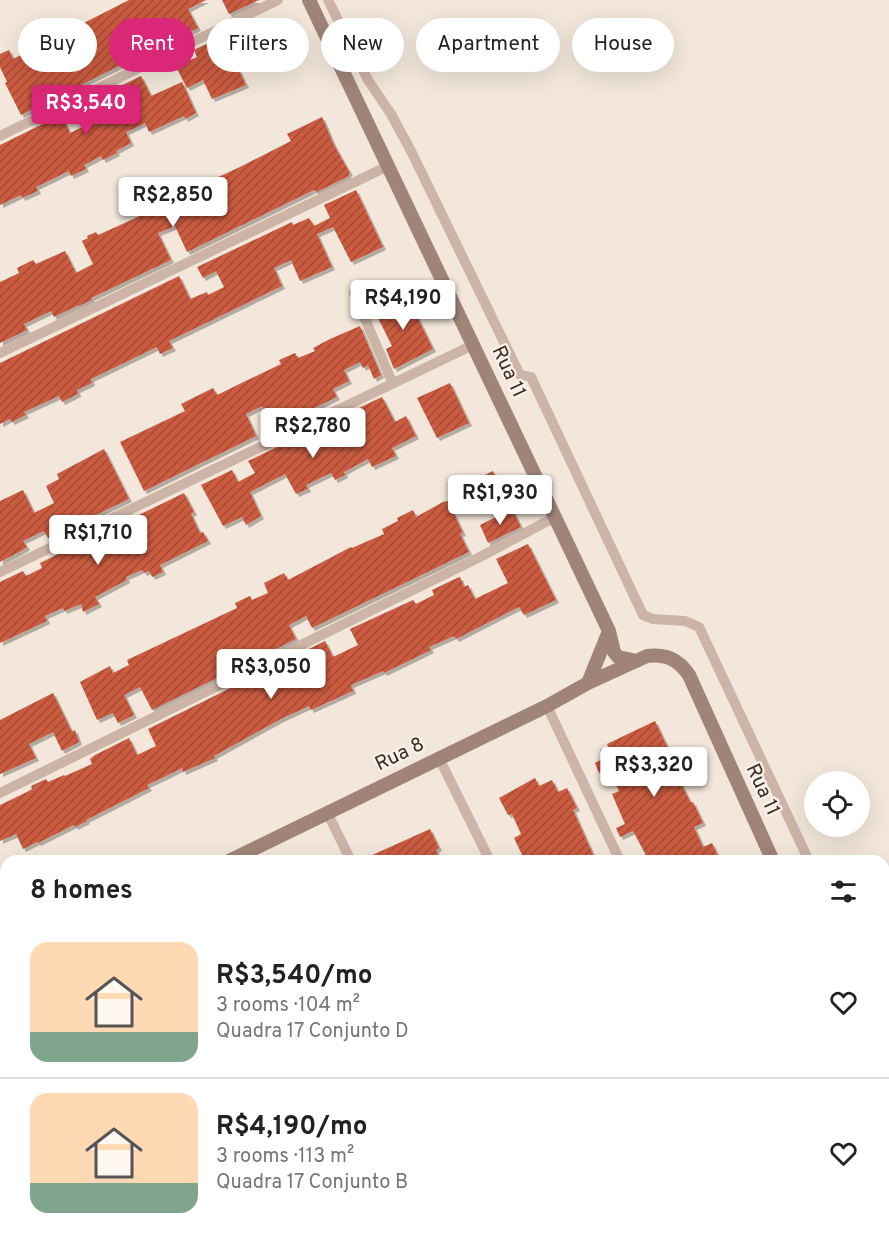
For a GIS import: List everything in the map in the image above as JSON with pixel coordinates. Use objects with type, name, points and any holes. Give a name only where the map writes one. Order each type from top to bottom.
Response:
[{"type":"street","points":[[0,136],[278,0]]},
{"type":"street","name":"Rua 11","points":[[309,0],[609,631],[614,652],[618,657],[638,661]]},
{"type":"street","points":[[328,0],[368,80],[391,114],[411,152],[520,375],[531,377],[643,615],[653,619],[686,621],[699,627],[806,855]]},
{"type":"street","points":[[0,353],[388,166]]},
{"type":"street","points":[[354,293],[392,382]]},
{"type":"street","points":[[0,572],[473,345]]},
{"type":"street","points":[[0,793],[482,556],[555,517]]},
{"type":"street","points":[[588,683],[609,631]]},
{"type":"street","name":"Rua 11","points":[[588,683],[647,656],[666,656],[682,666],[770,855]]},
{"type":"street","name":"Rua 8","points":[[241,855],[547,706],[588,683]]},
{"type":"street","points":[[547,706],[617,855]]},
{"type":"street","points":[[439,758],[487,855]]},
{"type":"street","points":[[327,812],[348,855]]},
{"type":"building","points":[[129,0],[206,0],[188,9],[193,18],[109,18],[109,71],[21,115],[5,83],[7,82],[0,67],[0,54],[9,50],[13,59],[18,56],[18,72],[97,72],[97,18],[94,18]]},
{"type":"building","points":[[222,0],[259,0],[229,14]]},
{"type":"building","points":[[206,44],[207,72],[240,72],[246,85],[212,99],[203,80],[187,88],[179,72],[195,72],[195,58],[197,57],[195,50]]},
{"type":"building","points":[[141,76],[151,96],[182,82],[196,113],[149,132],[145,123],[126,132],[131,143],[116,151],[117,153],[103,160],[101,156],[84,165],[86,169],[71,176],[69,171],[36,187],[38,191],[22,198],[21,195],[0,205],[0,145],[61,115],[70,133],[91,123],[82,105]]},
{"type":"building","points":[[322,117],[350,173],[349,176],[317,192],[314,190],[187,252],[175,226],[158,233],[171,260],[54,317],[51,311],[24,324],[27,330],[0,343],[0,282],[19,273],[17,268],[33,260],[36,264],[65,251],[76,273],[93,264],[82,241],[88,238],[87,236],[96,232],[98,235],[129,221],[150,211],[148,206],[160,200],[161,204],[244,165],[291,141],[287,134]]},
{"type":"building","points":[[356,190],[383,247],[351,262],[333,227],[317,234],[332,267],[300,281],[291,260],[274,268],[282,286],[169,341],[173,348],[160,354],[157,347],[91,379],[92,383],[77,390],[78,394],[62,402],[59,396],[24,412],[26,415],[12,422],[10,419],[0,424],[0,363],[179,276],[190,299],[207,292],[208,295],[224,287],[216,271],[203,278],[197,267],[292,222],[293,225],[309,218],[314,226],[330,218],[324,205]]},
{"type":"building","points":[[406,294],[433,349],[394,369],[386,349],[392,346],[374,310]]},
{"type":"building","points":[[360,326],[381,375],[374,379],[368,365],[363,368],[360,362],[344,370],[349,381],[333,389],[337,397],[273,428],[262,406],[246,414],[256,436],[144,491],[120,442],[185,411],[181,404],[213,388],[217,395],[281,364],[279,360],[295,353],[298,358],[315,351],[313,348]]},
{"type":"building","points":[[450,383],[469,423],[437,438],[417,398]]},
{"type":"building","points":[[382,397],[395,422],[406,416],[416,436],[392,448],[396,456],[372,467],[368,459],[344,472],[345,475],[335,480],[331,473],[306,485],[308,489],[296,494],[285,474],[250,492],[261,516],[246,525],[242,517],[223,526],[201,485],[232,470],[238,482],[255,473],[248,461]]},
{"type":"building","points":[[104,449],[129,499],[48,538],[44,531],[23,541],[27,547],[0,562],[0,501],[23,490],[34,513],[54,503],[46,486],[59,479],[57,474]]},
{"type":"building","points":[[493,471],[502,488],[469,504],[460,487]]},
{"type":"building","points":[[184,493],[194,512],[191,514],[200,533],[203,532],[208,541],[160,565],[163,572],[152,577],[149,571],[144,573],[142,570],[126,577],[127,580],[95,597],[99,604],[83,612],[81,604],[64,611],[63,608],[45,616],[47,621],[0,643],[0,582],[23,571],[26,576],[42,568],[40,563]]},
{"type":"building","points":[[448,501],[469,552],[312,628],[306,616],[289,625],[296,639],[152,710],[140,687],[124,695],[134,715],[118,723],[113,713],[97,720],[80,682],[110,666],[113,673],[129,665],[127,660],[237,608],[235,603],[250,596],[252,600],[268,593],[264,583],[284,573],[288,580],[351,547],[384,534],[382,529],[413,510],[416,517]]},
{"type":"building","points":[[512,509],[521,527],[488,543],[480,525]]},
{"type":"building","points":[[528,544],[556,600],[524,615],[519,607],[456,639],[454,636],[429,647],[431,650],[419,656],[384,673],[383,671],[351,685],[353,691],[311,710],[309,706],[214,756],[215,758],[183,772],[182,768],[147,785],[149,788],[75,827],[74,825],[23,849],[16,834],[0,841],[0,805],[32,789],[31,786],[46,779],[48,782],[65,776],[92,764],[90,759],[95,755],[129,738],[137,755],[156,746],[148,729],[325,641],[333,657],[358,645],[350,629],[413,600],[416,604],[434,595],[432,590],[457,578],[460,577],[464,587],[468,585],[475,599],[508,583],[496,559]]},
{"type":"building","points":[[53,693],[72,732],[75,730],[79,742],[62,751],[53,732],[29,744],[36,758],[0,774],[0,720]]},
{"type":"building","points":[[655,721],[684,782],[681,784],[703,823],[694,827],[703,847],[712,843],[717,855],[646,855],[633,831],[620,837],[616,828],[625,824],[612,794],[619,791],[608,769],[599,773],[595,763],[604,758],[600,750],[608,747],[607,744]]},
{"type":"building","points":[[535,778],[539,786],[552,780],[558,792],[567,788],[577,808],[573,810],[593,855],[522,855],[514,838],[521,834],[512,814],[508,815],[499,798]]},
{"type":"building","points":[[430,829],[439,848],[436,850],[438,855],[372,855]]}]
